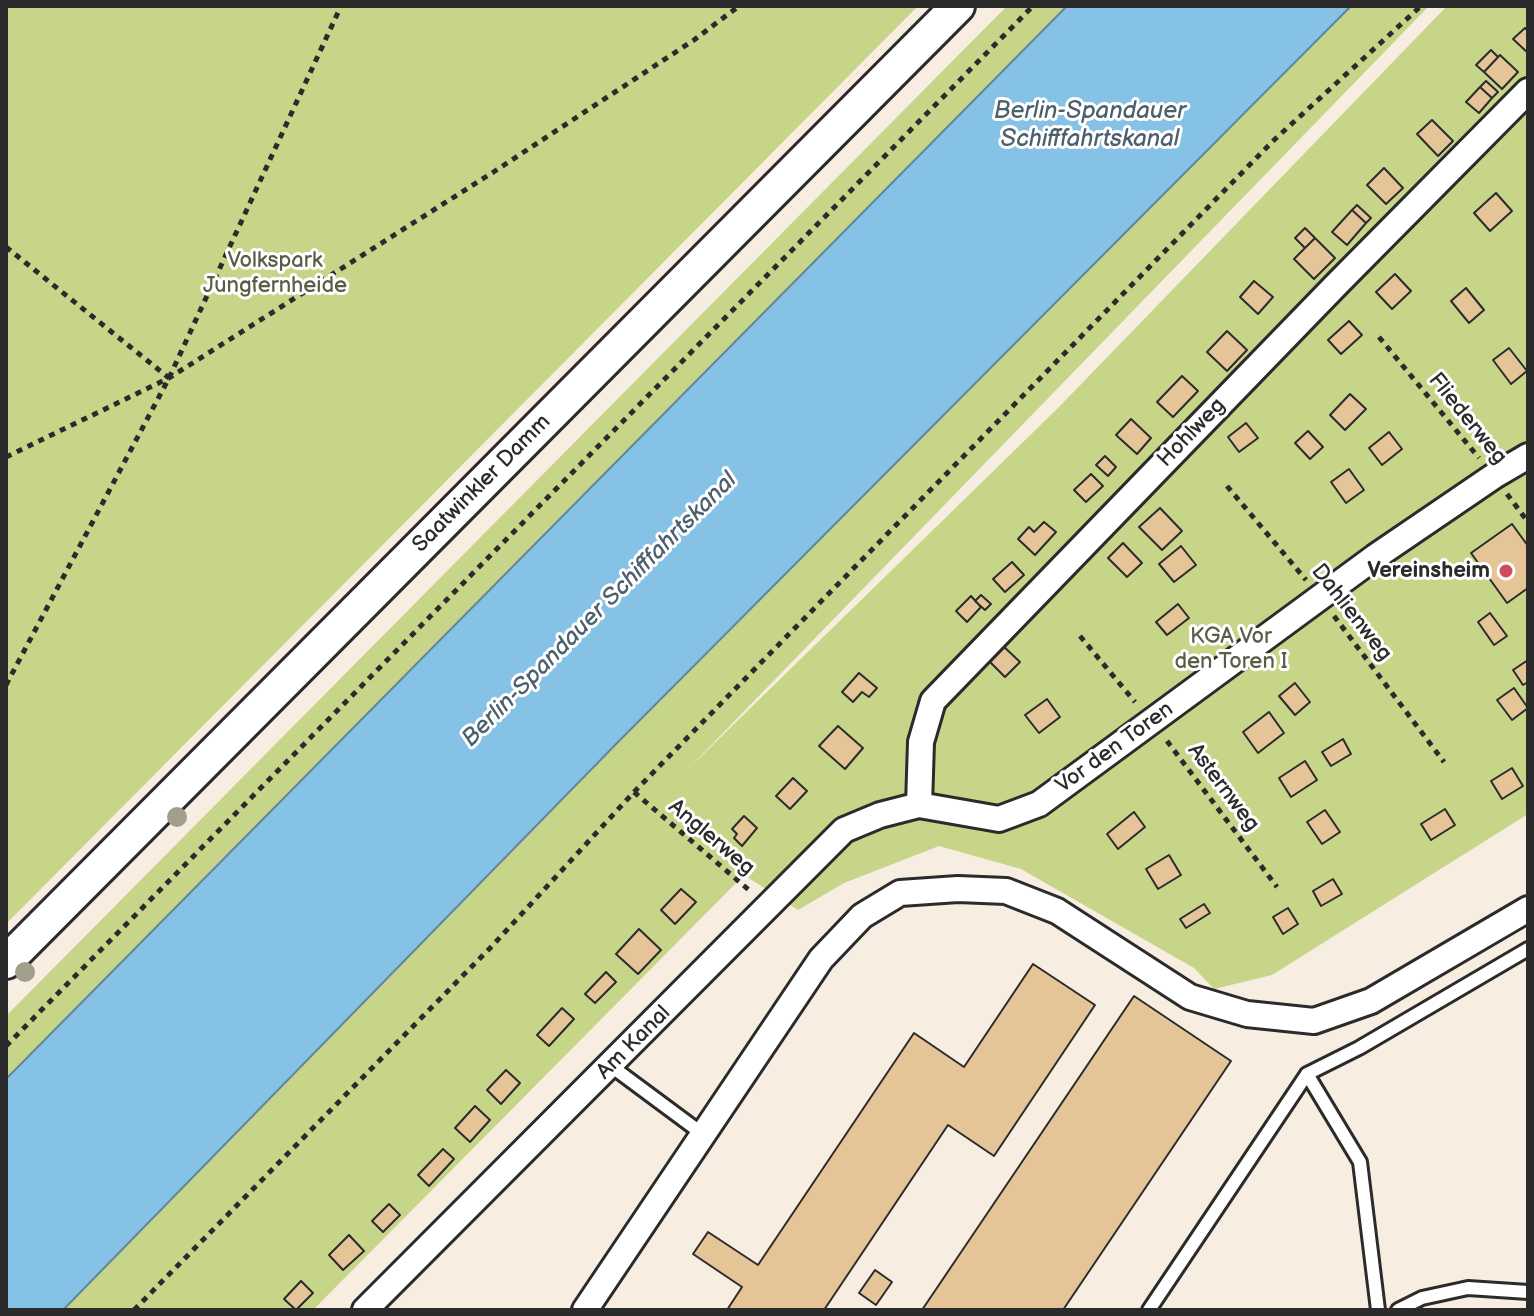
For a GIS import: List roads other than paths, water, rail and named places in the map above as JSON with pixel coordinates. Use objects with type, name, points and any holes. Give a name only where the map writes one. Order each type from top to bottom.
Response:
[{"type":"main road","name":"Saatwinkler Damm","points":[[6,962],[958,6]]},
{"type":"street","name":"Hohlweg","points":[[919,805],[921,742],[933,701],[1528,91]]},
{"type":"street","name":"Vor den Toren","points":[[919,805],[999,819],[1039,804],[1375,557],[1528,456]]},
{"type":"street","name":"Am Kanal","points":[[365,1310],[844,830],[880,815],[919,805]]},
{"type":"street","points":[[585,1310],[821,959],[862,916],[900,893],[958,889],[1006,891],[1057,911],[1190,997],[1247,1014],[1314,1021],[1371,1001],[1528,909]]},
{"type":"lane","points":[[1149,1310],[1307,1074],[1359,1048],[1528,949]]},
{"type":"lane","points":[[611,1066],[704,1135]]},
{"type":"lane","points":[[1307,1074],[1360,1162],[1378,1310]]},
{"type":"lane","points":[[1398,1310],[1443,1291],[1468,1288],[1528,1292]]},
{"type":"water","name":"Berlin-Spandauer Schifffahrtskanal","points":[[1067,6],[1351,6],[620,740],[63,1310],[6,1310],[6,1079]]},
{"type":"place","name":"Vereinsheim","points":[[1506,571]]},
{"type":"park label","name":"Volkspark Jungfernheide","points":[[275,274]]},
{"type":"park label","name":"KGA Vor den Toren I","points":[[1231,650]]}]
